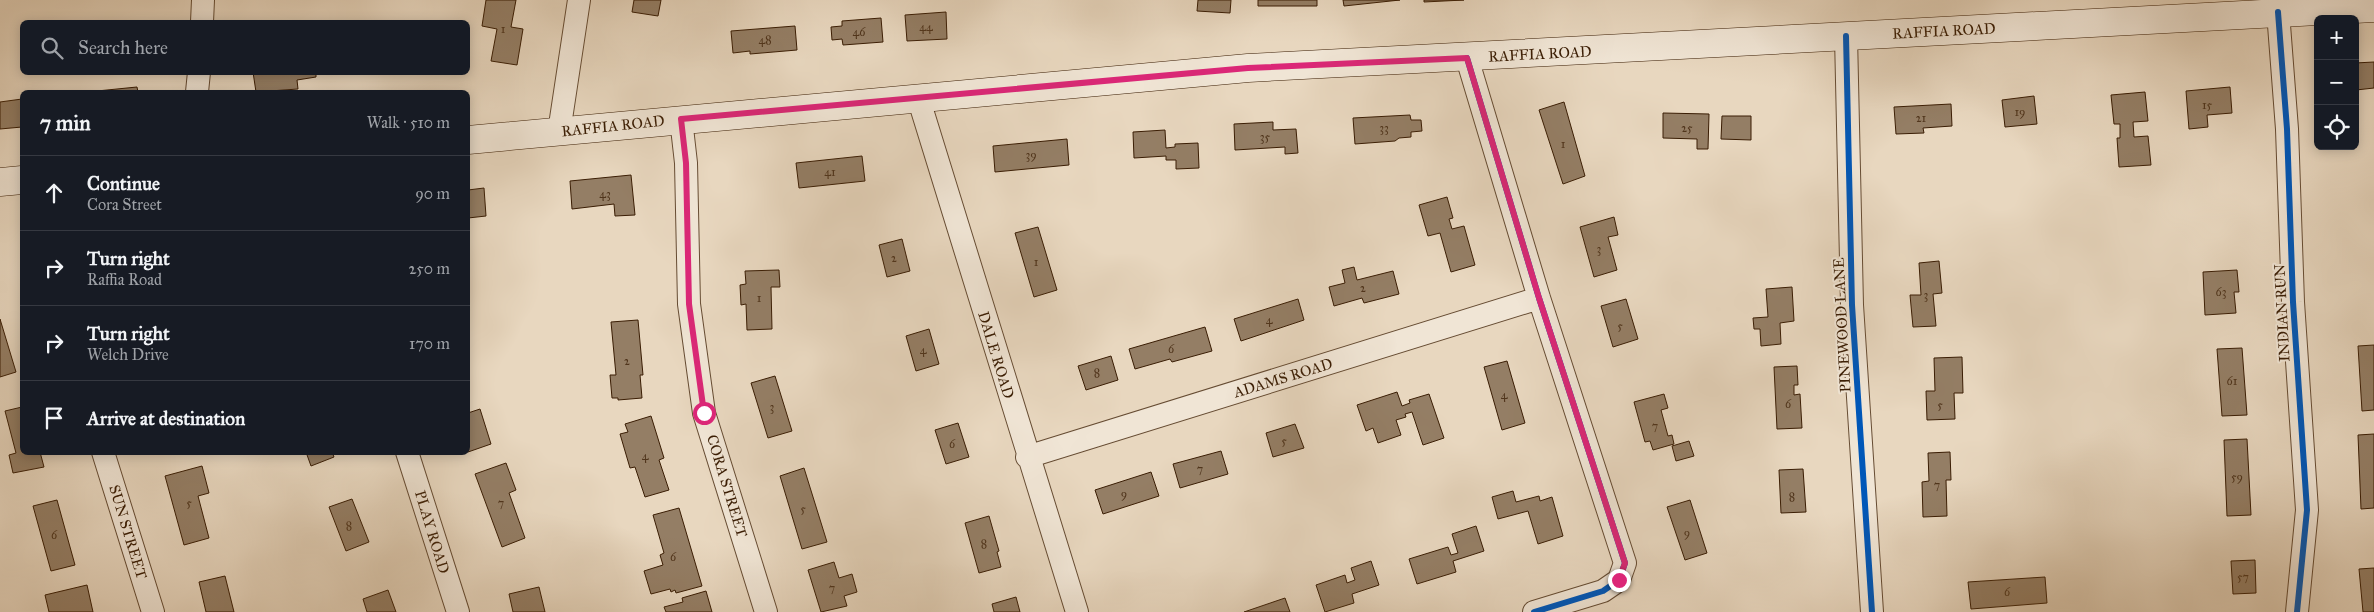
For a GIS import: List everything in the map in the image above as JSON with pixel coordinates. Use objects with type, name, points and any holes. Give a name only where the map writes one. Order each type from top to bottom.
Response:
[{"type":"main road","name":"RAFFIA ROAD","points":[[470,140],[1248,68],[1467,58],[2374,8]]},
{"type":"street","points":[[202,20],[203,0]]},
{"type":"street","points":[[559,132],[579,0]]},
{"type":"street","name":"INDIAN RUN","points":[[2278,12],[2287,129],[2293,302],[2307,510],[2296,612]]},
{"type":"street","name":"PINEWOOD LANE","points":[[1846,36],[1852,305],[1872,612]]},
{"type":"street","points":[[1467,58],[1539,298],[1625,563],[1619,580],[1603,591],[1534,612]]},
{"type":"street","points":[[197,90],[199,75]]},
{"type":"street","name":"DALE ROAD","points":[[918,97],[1027,457],[1077,612]]},
{"type":"street","name":"CORA STREET","points":[[681,119],[686,163],[689,304],[704,413],[766,612]]},
{"type":"street","name":"ADAMS ROAD","points":[[1027,457],[1539,298]]},
{"type":"street","name":"SUN STREET","points":[[104,455],[153,612]]},
{"type":"street","name":"PLAY ROAD","points":[[408,455],[458,612]]},
{"type":"building","points":[[486,0],[516,0],[511,27],[523,29],[517,65],[491,61],[497,29],[482,26]]},
{"type":"building","points":[[634,0],[661,0],[658,16],[632,12]]},
{"type":"building","points":[[1198,0],[1231,0],[1230,13],[1197,11]]},
{"type":"building","points":[[1258,0],[1317,0],[1317,6],[1258,6]]},
{"type":"building","points":[[1343,0],[1400,0],[1344,6]]},
{"type":"building","points":[[1424,0],[1464,0],[1424,2]]},
{"type":"building","points":[[946,12],[947,39],[907,41],[905,15]]},
{"type":"building","points":[[881,18],[883,42],[843,45],[842,39],[832,40],[831,27],[842,26],[842,21]]},
{"type":"building","points":[[795,26],[797,50],[750,54],[750,51],[733,53],[731,31]]},
{"type":"building","points":[[2374,62],[2374,88],[2359,90],[2359,63]]},
{"type":"building","points":[[253,75],[316,75],[316,77],[297,80],[298,89],[256,90]]},
{"type":"building","points":[[137,87],[138,90],[107,90]]},
{"type":"building","points":[[2230,87],[2232,113],[2207,115],[2208,127],[2189,129],[2186,91]]},
{"type":"building","points":[[2145,92],[2148,121],[2133,122],[2134,137],[2148,136],[2151,165],[2119,167],[2117,138],[2120,138],[2120,124],[2114,124],[2111,95]]},
{"type":"building","points":[[2034,96],[2037,124],[2005,127],[2002,100]]},
{"type":"building","points":[[20,99],[20,127],[0,129],[0,102]]},
{"type":"building","points":[[1564,102],[1585,176],[1563,184],[1539,110]]},
{"type":"building","points":[[1951,104],[1952,126],[1923,128],[1924,133],[1896,134],[1894,107]]},
{"type":"building","points":[[1663,113],[1709,114],[1708,149],[1697,149],[1697,139],[1663,138]]},
{"type":"building","points":[[1410,115],[1411,120],[1421,120],[1422,131],[1411,132],[1411,137],[1399,138],[1395,141],[1355,144],[1353,118]]},
{"type":"building","points":[[1722,116],[1751,116],[1751,140],[1721,139]]},
{"type":"building","points":[[1273,122],[1273,130],[1296,129],[1298,153],[1285,154],[1285,147],[1235,150],[1234,124]]},
{"type":"building","points":[[1165,130],[1166,148],[1175,147],[1175,144],[1198,143],[1199,168],[1176,169],[1176,160],[1166,160],[1166,156],[1134,158],[1133,132]]},
{"type":"building","points":[[1067,139],[1069,165],[995,172],[993,146]]},
{"type":"building","points":[[862,156],[865,181],[799,188],[796,163]]},
{"type":"building","points":[[631,175],[635,215],[615,216],[614,204],[572,209],[570,181]]},
{"type":"building","points":[[484,188],[486,216],[470,218],[470,190]]},
{"type":"building","points":[[1447,197],[1453,218],[1449,219],[1452,229],[1464,226],[1475,265],[1451,272],[1440,233],[1428,236],[1419,205]]},
{"type":"building","points":[[1614,217],[1618,235],[1608,237],[1617,270],[1594,277],[1580,227]]},
{"type":"building","points":[[1038,227],[1057,290],[1034,297],[1015,233]]},
{"type":"building","points":[[902,239],[910,271],[887,277],[879,245]]},
{"type":"building","points":[[1939,261],[1942,293],[1933,294],[1936,326],[1913,327],[1910,295],[1921,295],[1919,263]]},
{"type":"building","points":[[1354,267],[1357,280],[1393,271],[1399,294],[1364,303],[1362,298],[1334,306],[1329,287],[1345,283],[1342,270]]},
{"type":"building","points":[[779,270],[780,287],[771,287],[772,329],[747,330],[746,304],[741,305],[740,285],[746,284],[745,271]]},
{"type":"building","points":[[2237,270],[2239,292],[2234,292],[2236,313],[2205,315],[2203,272]]},
{"type":"building","points":[[1792,287],[1794,321],[1780,323],[1781,344],[1761,346],[1760,329],[1754,329],[1753,318],[1768,317],[1766,289]]},
{"type":"building","points":[[1298,299],[1304,320],[1241,341],[1234,319]]},
{"type":"building","points":[[1626,299],[1638,339],[1613,347],[1601,306]]},
{"type":"building","points":[[0,319],[16,372],[0,377]]},
{"type":"building","points":[[638,320],[643,375],[640,375],[642,398],[618,400],[618,398],[612,398],[610,375],[616,375],[611,322]]},
{"type":"building","points":[[1205,327],[1212,351],[1172,362],[1170,359],[1135,369],[1129,349]]},
{"type":"building","points":[[929,329],[939,364],[916,371],[906,336]]},
{"type":"building","points":[[2374,345],[2374,410],[2362,411],[2358,346]]},
{"type":"building","points":[[2242,348],[2247,415],[2222,416],[2217,349]]},
{"type":"building","points":[[1111,356],[1118,380],[1086,390],[1078,366]]},
{"type":"building","points":[[1962,357],[1963,393],[1954,393],[1955,419],[1927,420],[1926,391],[1935,391],[1934,358]]},
{"type":"building","points":[[1507,361],[1525,423],[1502,430],[1484,367]]},
{"type":"building","points":[[1797,366],[1798,385],[1794,385],[1794,395],[1800,394],[1802,428],[1777,429],[1774,367]]},
{"type":"building","points":[[775,376],[792,431],[768,438],[751,383]]},
{"type":"building","points":[[1397,392],[1402,406],[1410,403],[1409,400],[1429,394],[1444,438],[1423,445],[1412,412],[1405,414],[1406,417],[1396,420],[1401,435],[1378,443],[1373,428],[1366,431],[1357,405]]},
{"type":"building","points":[[1664,394],[1668,408],[1661,410],[1668,436],[1672,435],[1674,444],[1653,450],[1650,441],[1645,442],[1634,402]]},
{"type":"building","points":[[20,407],[20,455],[41,455],[44,467],[13,473],[9,455],[16,453],[5,411]]},
{"type":"building","points":[[480,409],[491,444],[470,451],[470,412]]},
{"type":"building","points":[[651,416],[664,458],[659,460],[669,490],[645,497],[635,467],[630,468],[620,434],[628,432],[625,424]]},
{"type":"building","points":[[958,423],[969,457],[946,464],[935,430]]},
{"type":"building","points":[[1295,424],[1304,448],[1273,457],[1266,433]]},
{"type":"building","points":[[2374,434],[2374,508],[2361,509],[2358,435]]},
{"type":"building","points":[[2247,439],[2251,515],[2227,516],[2224,440]]},
{"type":"building","points":[[1689,441],[1694,456],[1676,461],[1672,446]]},
{"type":"building","points":[[1221,451],[1228,474],[1180,488],[1173,464]]},
{"type":"building","points":[[1950,452],[1951,480],[1946,480],[1947,516],[1923,517],[1922,482],[1929,481],[1928,453]]},
{"type":"building","points":[[307,455],[333,455],[334,457],[311,466]]},
{"type":"building","points":[[506,463],[516,490],[509,493],[525,538],[502,547],[475,474]]},
{"type":"building","points":[[202,466],[209,493],[198,496],[209,538],[184,545],[165,476]]},
{"type":"building","points":[[804,468],[827,542],[802,549],[780,476]]},
{"type":"building","points":[[1803,469],[1806,512],[1781,513],[1779,470]]},
{"type":"building","points":[[1151,472],[1159,496],[1103,514],[1095,490]]},
{"type":"building","points":[[1513,491],[1516,502],[1539,496],[1540,501],[1552,497],[1563,536],[1538,544],[1528,511],[1498,519],[1492,497]]},
{"type":"building","points":[[352,499],[369,542],[346,551],[329,507]]},
{"type":"building","points":[[57,500],[75,565],[51,571],[33,506]]},
{"type":"building","points":[[1690,500],[1707,553],[1685,560],[1667,507]]},
{"type":"building","points":[[679,508],[702,586],[676,593],[675,590],[671,592],[670,589],[651,594],[644,571],[663,565],[660,555],[664,553],[653,515]]},
{"type":"building","points":[[989,516],[999,551],[997,552],[1001,567],[979,573],[965,523]]},
{"type":"building","points":[[1476,526],[1484,551],[1453,561],[1456,572],[1417,584],[1409,559],[1448,547],[1451,555],[1458,553],[1452,534]]},
{"type":"building","points":[[2255,560],[2256,593],[2233,594],[2231,561]]},
{"type":"building","points":[[1371,561],[1379,585],[1352,594],[1354,603],[1325,612],[1316,585],[1345,575],[1347,583],[1355,580],[1351,568]]},
{"type":"building","points":[[834,562],[839,578],[852,574],[857,592],[844,596],[847,606],[821,612],[808,570]]},
{"type":"building","points":[[2374,568],[2374,612],[2363,612],[2359,569]]},
{"type":"building","points":[[225,576],[234,612],[206,612],[199,582]]},
{"type":"building","points":[[2045,577],[2047,603],[1971,609],[1968,582]]},
{"type":"building","points":[[87,585],[93,612],[49,612],[45,595]]},
{"type":"building","points":[[539,587],[545,612],[513,612],[509,594]]},
{"type":"building","points":[[388,590],[396,612],[367,612],[363,599]]},
{"type":"building","points":[[706,591],[712,612],[666,612],[664,607],[683,602],[682,598]]},
{"type":"building","points":[[1016,597],[1020,612],[994,612],[992,604]]},
{"type":"building","points":[[1285,598],[1290,612],[1244,612]]},
{"type":"cycle path","points":[[2278,12],[2287,129],[2293,302],[2307,510],[2297,612]]},
{"type":"cycle path","points":[[1846,36],[1852,305],[1872,612]]},
{"type":"cycle path","points":[[1467,58],[1539,298],[1625,563],[1619,580],[1603,591],[1534,612]]},
{"type":"route","points":[[704,413],[689,304],[686,163],[681,119],[1248,68],[1467,58],[1539,298],[1625,563],[1619,580]]}]
